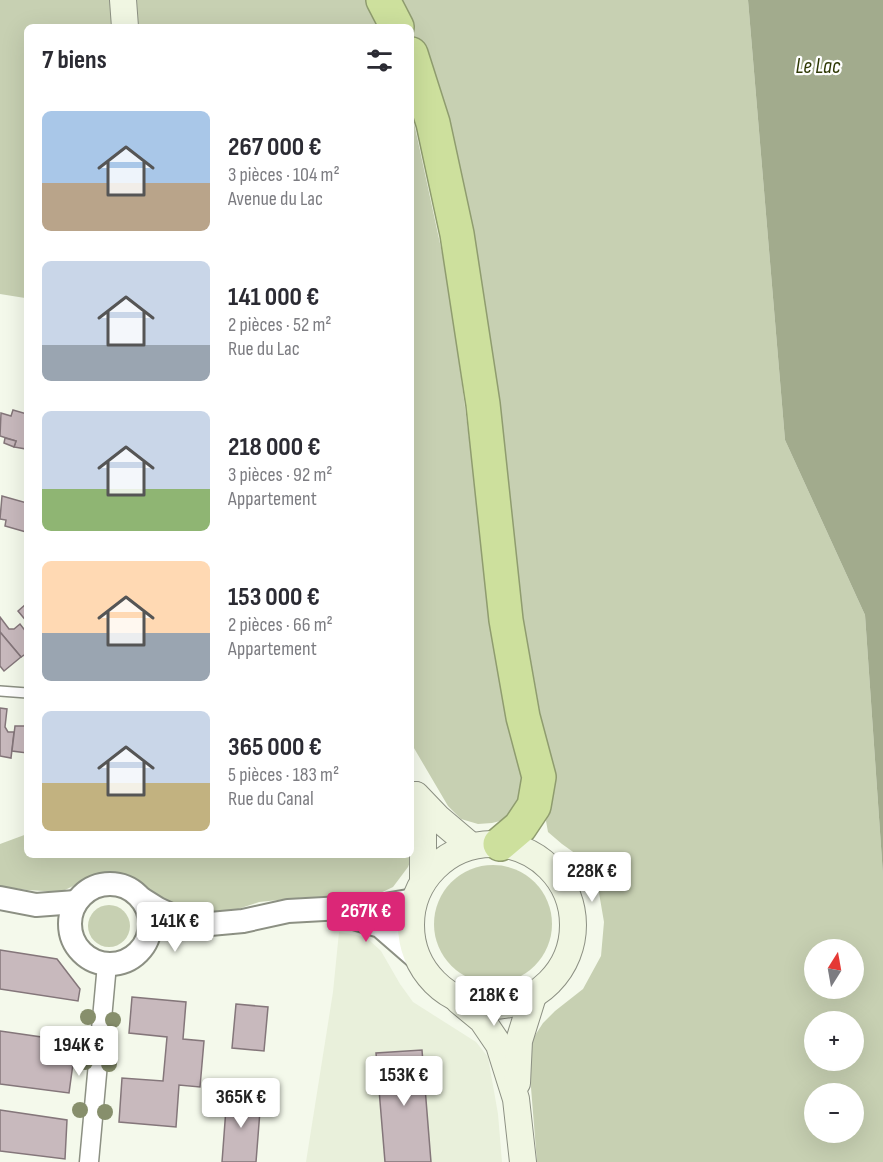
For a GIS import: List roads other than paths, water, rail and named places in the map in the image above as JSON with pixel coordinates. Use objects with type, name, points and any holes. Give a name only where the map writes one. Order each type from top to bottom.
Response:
[{"type":"highway","points":[[383,0],[395,24]]},
{"type":"highway","points":[[414,63],[433,123],[457,234],[483,404],[506,620],[523,717],[540,777],[534,806],[520,827],[486,845]]},
{"type":"main road","points":[[123,0],[125,24]]},
{"type":"main road","points":[[414,792],[438,818],[486,845]]},
{"type":"main road","points":[[414,795],[423,828],[418,891],[410,920],[412,940],[418,959],[437,986],[482,1020],[499,1045],[516,1100],[524,1162]]},
{"type":"main road","points":[[418,891],[436,866],[452,854],[486,845],[522,849],[542,861],[558,877],[569,897],[574,919],[572,942],[564,963],[551,981],[533,996],[507,1005],[480,1005],[454,997]]},
{"type":"main road","points":[[516,1100],[519,1041],[533,996]]},
{"type":"street","points":[[72,937],[70,925],[76,902],[92,888],[103,884],[125,886],[158,909],[188,923],[210,924],[243,921],[282,912],[379,906],[418,891]]},
{"type":"street","points":[[0,898],[36,905],[76,902]]},
{"type":"street","points":[[142,899],[149,910],[151,924],[149,937],[143,948]]},
{"type":"street","points":[[36,905],[72,937],[86,956],[96,962],[107,964],[121,963],[133,957],[143,948],[188,923]]},
{"type":"street","points":[[326,909],[380,926],[418,959]]},
{"type":"street","points":[[89,1162],[107,964]]},
{"type":"lane","points":[[0,691],[24,693]]},
{"type":"water","name":"Le Lac","points":[[748,0],[883,0],[883,875],[865,615],[785,440]]}]
